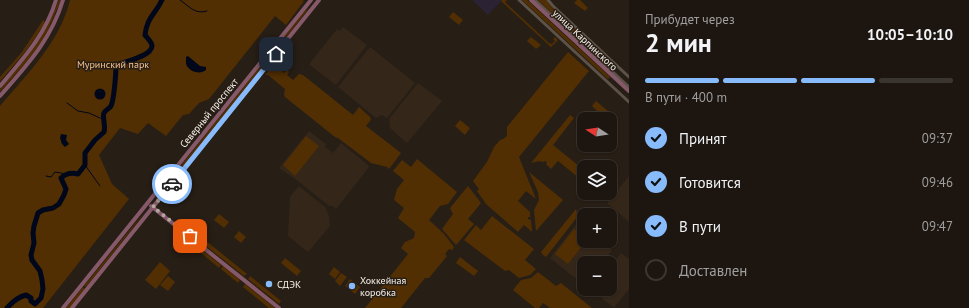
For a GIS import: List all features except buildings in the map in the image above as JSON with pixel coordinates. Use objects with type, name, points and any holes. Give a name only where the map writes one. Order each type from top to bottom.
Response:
[{"type":"main road","points":[[0,86],[36,44],[48,22],[56,0]]},
{"type":"main road","points":[[0,96],[40,48],[54,24],[63,0]]},
{"type":"main road","name":"Северный проспект","points":[[72,308],[319,0]]},
{"type":"main road","name":"улица Карпинского","points":[[531,0],[629,91]]},
{"type":"main road","name":"Северный проспект","points":[[64,308],[310,1],[314,7]]},
{"type":"main road","points":[[148,203],[279,308]]},
{"type":"street","points":[[519,0],[629,102]]},
{"type":"street","name":"улица Карпинского","points":[[535,0],[629,87]]},
{"type":"street","points":[[548,0],[629,77]]},
{"type":"shaded area","points":[[472,0],[502,0],[488,15]]},
{"type":"shaded area","points":[[343,27],[367,45],[336,85],[310,65],[310,63],[337,29],[340,31]]},
{"type":"shaded area","points":[[370,47],[415,83],[387,118],[382,115],[376,118],[338,87]]},
{"type":"shaded area","points":[[418,83],[442,101],[407,143],[390,128],[389,119]]},
{"type":"shaded area","points":[[309,131],[326,144],[325,147],[333,153],[341,143],[369,167],[336,209],[333,206],[329,206],[279,168]]},
{"type":"shaded area","points":[[629,176],[629,222],[617,212],[617,208],[613,208],[607,203],[609,200],[617,200],[617,191]]},
{"type":"shaded area","points":[[299,186],[325,207],[329,216],[330,226],[308,252],[288,236],[290,197]]},
{"type":"shaded area","points":[[577,223],[577,248],[609,248],[612,250],[607,256],[577,256],[577,279],[550,258]]},
{"type":"shaded area","points":[[621,253],[629,259],[629,289],[614,308],[599,296],[617,296],[617,258]]},
{"type":"green space","points":[[59,0],[61,0],[43,39],[28,60],[0,92],[0,89],[34,48]]},
{"type":"green space","name":"Муринский парк","points":[[70,0],[304,1],[286,25],[275,16],[209,99],[199,103],[189,114],[183,115],[166,136],[148,123],[138,134],[120,128],[99,155],[112,184],[129,199],[43,308],[0,308],[0,106],[51,44],[59,30]]},
{"type":"green space","points":[[507,0],[505,2],[549,43],[552,44],[555,41],[553,39],[555,37],[558,40],[551,47],[501,1]]},
{"type":"green space","points":[[522,0],[527,0],[610,77],[608,79]]},
{"type":"green space","points":[[538,0],[546,0],[552,8],[605,58],[603,61]]},
{"type":"green space","points":[[577,0],[580,0],[588,8],[585,11],[574,3]]},
{"type":"green space","points":[[310,7],[157,199],[155,198],[303,13]]},
{"type":"green space","points":[[453,12],[463,20],[459,25],[449,17]]},
{"type":"green space","points":[[43,20],[45,22],[35,38],[19,60],[0,81],[0,77],[22,52]]},
{"type":"green space","points":[[531,37],[541,45],[536,49],[527,41]]},
{"type":"green space","points":[[568,52],[589,71],[519,157],[536,199],[526,191],[518,201],[530,212],[530,217],[528,217],[528,219],[531,220],[532,232],[524,225],[518,232],[486,204],[477,191],[479,189],[473,181],[487,162],[494,147],[500,140],[507,136],[507,127]]},
{"type":"green space","points":[[278,59],[280,60],[275,66],[284,73],[287,70],[289,72],[287,75],[293,80],[299,74],[303,75],[353,115],[359,107],[371,118],[366,126],[401,153],[389,169],[387,167],[371,163],[335,137],[285,97],[285,89],[268,75],[265,75]]},
{"type":"green space","points":[[261,76],[261,77],[209,141]]},
{"type":"green space","points":[[596,101],[608,111],[598,112],[592,106]]},
{"type":"green space","points":[[570,115],[574,118],[553,145],[577,164],[577,176],[558,161],[551,169],[545,161],[531,163]]},
{"type":"green space","points":[[460,120],[470,128],[465,135],[455,126]]},
{"type":"green space","points":[[306,136],[319,146],[295,176],[283,165]]},
{"type":"green space","points":[[417,159],[457,192],[448,204],[440,206],[429,220],[444,234],[454,247],[452,250],[449,249],[445,254],[447,256],[429,278],[425,278],[401,308],[365,308],[408,254],[401,248],[405,242],[414,238],[415,232],[398,218],[404,208],[394,200],[397,189],[404,180],[393,171],[402,160],[411,167]]},
{"type":"green space","points":[[529,172],[563,200],[536,231],[534,210],[539,200],[538,192]]},
{"type":"green space","points":[[468,186],[481,203],[468,219],[474,224],[456,245],[442,229],[453,214],[450,208]]},
{"type":"green space","points":[[576,209],[577,217],[546,257],[541,252]]},
{"type":"green space","points":[[147,210],[86,287],[84,286],[132,227]]},
{"type":"green space","points":[[219,214],[229,222],[224,228],[214,220]]},
{"type":"green space","points":[[492,216],[534,249],[525,260],[536,269],[530,275],[519,278],[509,270],[505,271],[464,240],[476,225],[481,230]]},
{"type":"green space","points":[[574,229],[577,231],[577,248],[581,248],[568,264],[555,254]]},
{"type":"green space","points":[[239,231],[246,237],[241,243],[234,237]]},
{"type":"green space","points":[[195,232],[247,274],[244,276],[192,235]]},
{"type":"green space","points":[[196,245],[221,265],[219,268],[194,247]]},
{"type":"green space","points":[[460,257],[478,271],[474,276],[456,263]]},
{"type":"green space","points":[[285,258],[301,271],[297,276],[281,263]]},
{"type":"green space","points":[[160,262],[170,271],[156,289],[145,280]]},
{"type":"green space","points":[[223,266],[240,280],[238,283],[221,269]]},
{"type":"green space","points":[[334,267],[340,272],[335,279],[329,274]]},
{"type":"green space","points":[[538,272],[556,286],[561,283],[592,308],[550,308],[543,303],[539,308],[535,308],[513,290],[521,280],[531,278]]},
{"type":"green space","points":[[341,273],[347,277],[340,286],[335,281]]},
{"type":"green space","points":[[168,276],[175,282],[168,291],[160,285]]},
{"type":"green space","points":[[250,276],[281,301],[279,304],[248,279]]},
{"type":"green space","name":"Хоккейная коробка","points":[[350,279],[360,287],[355,294],[345,286]]},
{"type":"green space","points":[[245,284],[275,308],[269,308],[243,287]]},
{"type":"green space","points":[[83,287],[85,289],[70,308],[66,308]]},
{"type":"water","points":[[188,56],[200,66],[206,67],[206,70],[204,72],[192,71],[186,64],[186,57]]},
{"type":"water","points":[[100,88],[104,90],[106,94],[104,98],[100,100],[96,98],[94,94],[96,90]]},
{"type":"water","points":[[61,134],[67,135],[66,140],[69,144],[65,147],[60,138]]},
{"type":"waterway","points":[[7,308],[11,303],[26,295],[31,298],[31,301],[35,304],[41,298],[43,289],[40,271],[32,260],[31,255],[34,243],[34,226],[38,213],[43,210],[53,208],[59,204],[66,189],[61,178],[69,173],[78,174],[85,165],[85,153],[95,140],[104,132],[104,113],[112,103],[115,86],[116,65],[143,56],[151,50],[152,45],[145,35],[146,29],[149,20],[162,0]]},
{"type":"waterway","points":[[180,0],[196,11],[207,11]]},
{"type":"waterway","points":[[67,103],[78,111],[89,113],[100,118]]},
{"type":"waterway","points":[[85,165],[100,186]]},
{"type":"waterway","points":[[46,176],[51,177],[55,172],[66,174]]},
{"type":"way so far","points":[[172,184],[153,207],[190,236]]},
{"type":"place","name":"СДЭК","points":[[269,284]]},
{"type":"place","name":"Хоккейная коробка","points":[[352,286]]},
{"type":"route","points":[[172,184],[276,54]]}]
